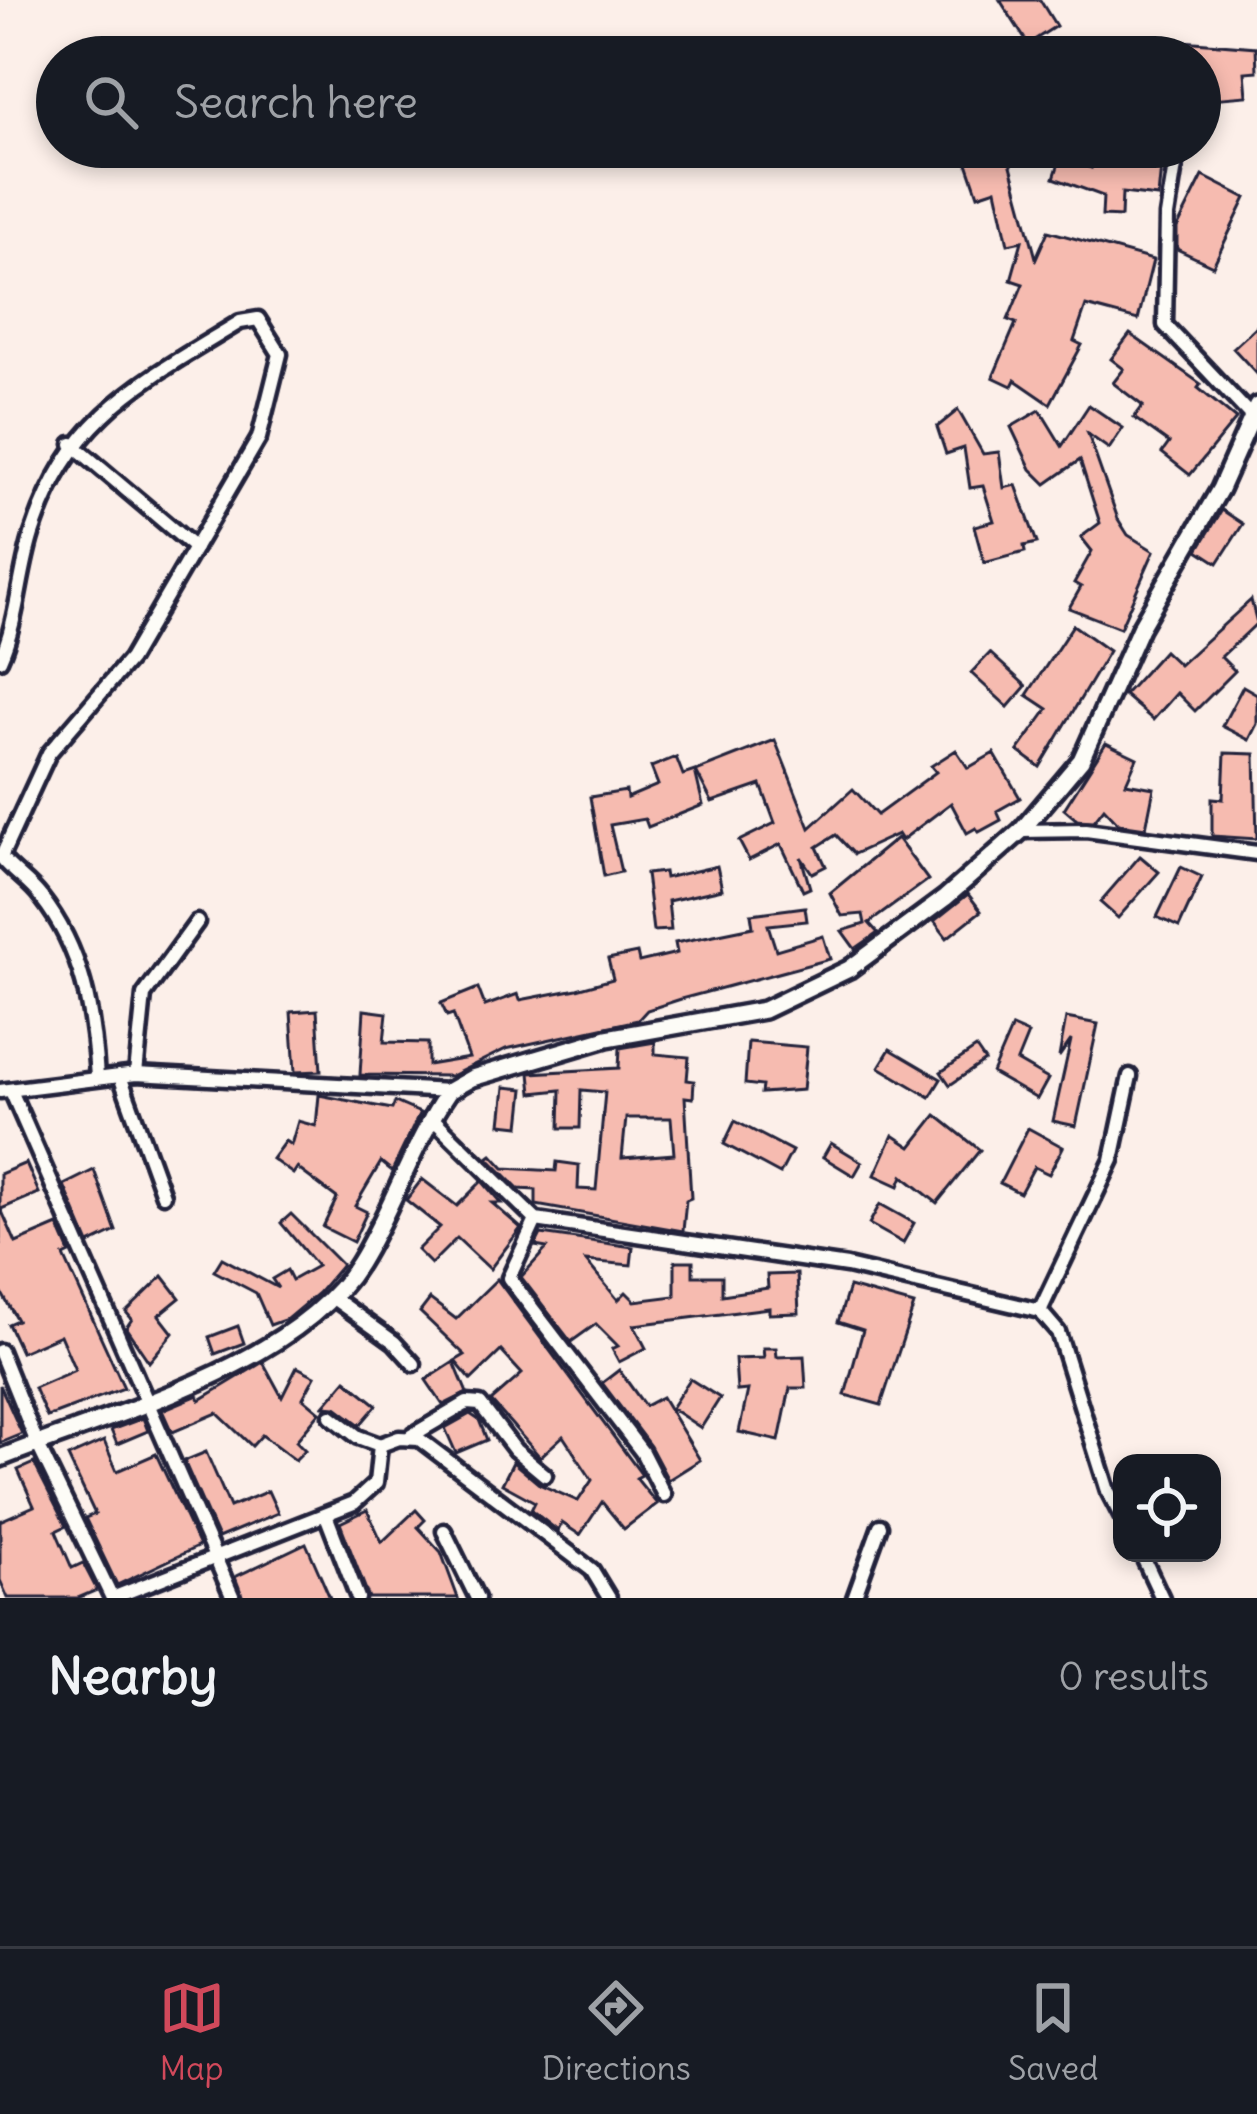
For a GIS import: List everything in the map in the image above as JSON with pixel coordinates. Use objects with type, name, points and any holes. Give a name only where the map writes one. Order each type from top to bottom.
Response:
[{"type":"street","points":[[0,1458],[287,1338],[333,1298],[359,1263],[430,1117],[448,1091],[472,1078],[607,1038],[733,1018],[804,994],[849,969],[945,898],[1021,831],[1081,760],[1140,628],[1220,489],[1254,411],[1165,325],[1167,216],[1175,168]]},
{"type":"street","points":[[0,660],[31,537],[72,444],[147,381],[240,322],[258,319],[280,353],[260,438],[130,658],[49,753],[1,857],[44,900],[77,959],[94,1023],[98,1078]]},
{"type":"street","points":[[72,444],[195,548]]},
{"type":"street","points":[[1021,831],[1086,830],[1257,854]]},
{"type":"street","points":[[136,1075],[144,995],[197,922]]},
{"type":"street","points":[[233,1598],[6,1092],[136,1075],[448,1091]]},
{"type":"street","points":[[120,1076],[164,1195]]},
{"type":"street","points":[[1040,1312],[1112,1160],[1130,1076]]},
{"type":"street","points":[[430,1117],[536,1220],[847,1267],[1040,1312],[1058,1332],[1113,1497]]},
{"type":"street","points":[[536,1220],[509,1278],[642,1452],[664,1495]]},
{"type":"street","points":[[333,1298],[394,1342],[414,1364]]},
{"type":"street","points":[[0,1351],[37,1443],[112,1598],[354,1503],[376,1483],[380,1445]]},
{"type":"street","points":[[331,1416],[358,1437],[380,1445],[411,1436],[466,1403],[480,1404],[505,1430],[515,1450],[545,1475]]},
{"type":"street","points":[[411,1436],[592,1570],[611,1597]]},
{"type":"street","points":[[326,1515],[358,1598]]},
{"type":"street","points":[[854,1598],[880,1526]]},
{"type":"street","points":[[444,1531],[477,1598]]},
{"type":"street","points":[[1145,1562],[1162,1598]]},
{"type":"building","points":[[1000,0],[1040,0],[1056,26],[1040,36],[1023,36]]},
{"type":"building","points":[[1221,44],[1256,47],[1257,71],[1245,72],[1247,96],[1221,98]]},
{"type":"building","points":[[969,168],[1012,168],[1036,258],[1048,231],[1153,260],[1138,320],[1086,306],[1074,341],[1082,345],[1050,404],[1015,380],[1012,386],[993,377],[1016,323],[1008,320],[1023,284],[1011,280],[1022,241],[1008,244],[996,189],[978,195]]},
{"type":"building","points":[[1057,168],[1161,168],[1158,197],[1122,193],[1121,217],[1102,216],[1103,196],[1054,178]]},
{"type":"building","points":[[1203,176],[1246,198],[1213,266],[1177,249],[1177,228]]},
{"type":"building","points":[[1257,326],[1257,374],[1233,348]]},
{"type":"building","points":[[1130,334],[1201,384],[1198,388],[1236,419],[1190,475],[1162,453],[1169,443],[1134,418],[1143,406],[1113,383],[1124,369],[1111,359]]},
{"type":"building","points":[[1089,405],[1123,428],[1109,449],[1088,434],[1118,519],[1128,535],[1154,551],[1120,628],[1069,608],[1081,587],[1074,583],[1092,551],[1081,537],[1100,523],[1080,460],[1046,484],[1031,469],[1011,427],[1040,410],[1062,446]]},
{"type":"building","points":[[958,410],[983,454],[999,452],[1004,488],[1016,485],[1037,543],[1024,546],[1025,552],[984,563],[974,526],[994,521],[983,486],[970,488],[964,448],[946,454],[937,427]]},
{"type":"building","points":[[1222,510],[1243,524],[1218,563],[1198,550]]},
{"type":"building","points":[[1251,600],[1257,623],[1221,657],[1235,671],[1195,711],[1177,693],[1153,720],[1124,695],[1164,651],[1179,665]]},
{"type":"building","points":[[1073,625],[1109,651],[1040,767],[1018,751],[1048,709],[1027,695]]},
{"type":"building","points":[[990,653],[1026,686],[1008,707],[971,673]]},
{"type":"building","points":[[1243,686],[1257,694],[1257,724],[1249,740],[1222,726]]},
{"type":"building","points":[[775,740],[810,828],[853,789],[877,815],[936,772],[931,766],[956,750],[968,768],[994,753],[1020,798],[997,811],[1001,820],[979,832],[976,828],[967,833],[951,803],[902,840],[898,834],[854,854],[836,835],[817,847],[826,866],[812,873],[801,857],[810,888],[803,891],[781,844],[749,860],[739,841],[775,823],[761,785],[712,802],[696,771]]},
{"type":"building","points":[[1106,743],[1137,758],[1126,783],[1154,788],[1146,828],[1119,824],[1104,808],[1094,821],[1077,820],[1064,809]]},
{"type":"building","points":[[1225,753],[1255,754],[1257,839],[1212,836],[1212,798],[1223,799]]},
{"type":"building","points":[[676,757],[683,775],[695,771],[703,805],[648,827],[645,819],[610,825],[621,872],[604,876],[590,797],[626,791],[627,798],[658,785],[651,767]]},
{"type":"building","points":[[897,838],[928,880],[869,923],[878,933],[855,949],[842,931],[865,924],[863,914],[842,916],[830,893]]},
{"type":"building","points":[[1140,856],[1159,872],[1118,918],[1100,902]]},
{"type":"building","points":[[717,866],[722,889],[668,901],[671,930],[653,931],[646,874],[664,872],[665,878]]},
{"type":"building","points":[[1181,867],[1202,877],[1179,927],[1157,917]]},
{"type":"building","points":[[968,894],[981,911],[947,938],[934,921]]},
{"type":"building","points":[[805,907],[807,921],[768,925],[776,950],[823,936],[830,959],[681,999],[647,1010],[638,1020],[506,1049],[451,1076],[360,1075],[364,1010],[387,1013],[384,1042],[428,1043],[428,1065],[469,1058],[453,1014],[447,1016],[441,1003],[478,988],[485,1006],[518,994],[520,1000],[577,989],[613,979],[608,959],[637,953],[639,962],[677,953],[675,943],[753,927],[751,914]]},
{"type":"building","points":[[317,1010],[321,1071],[295,1072],[291,1012]]},
{"type":"building","points":[[1066,1018],[1098,1024],[1076,1126],[1053,1121],[1071,1040],[1059,1057]]},
{"type":"building","points":[[1012,1027],[1028,1034],[1017,1061],[1048,1079],[1037,1099],[992,1073]]},
{"type":"building","points":[[655,1042],[655,1054],[689,1057],[687,1080],[694,1081],[693,1098],[685,1097],[691,1198],[686,1200],[683,1231],[536,1205],[536,1190],[519,1189],[488,1158],[492,1155],[504,1168],[556,1171],[557,1162],[579,1165],[578,1189],[596,1190],[605,1092],[581,1090],[580,1128],[560,1128],[561,1090],[532,1093],[530,1073],[619,1068],[620,1048]],"holes":[[[626,1118],[671,1118],[674,1154],[622,1158]]]},
{"type":"building","points":[[748,1042],[807,1047],[803,1090],[761,1093],[762,1086],[745,1084]]},
{"type":"building","points":[[976,1048],[985,1061],[950,1085],[941,1072]]},
{"type":"building","points":[[890,1049],[941,1079],[930,1097],[879,1067]]},
{"type":"building","points":[[505,1087],[524,1089],[520,1126],[501,1124]]},
{"type":"building","points":[[319,1095],[392,1109],[395,1102],[420,1113],[392,1171],[381,1162],[355,1206],[367,1212],[353,1242],[323,1227],[337,1198],[297,1168],[293,1174],[272,1159],[285,1141],[291,1145],[298,1121],[316,1126]]},
{"type":"building","points":[[936,1115],[980,1150],[937,1203],[903,1176],[899,1186],[875,1175],[893,1135],[911,1147]]},
{"type":"building","points":[[735,1121],[792,1151],[780,1174],[724,1144]]},
{"type":"building","points":[[1028,1128],[1063,1147],[1049,1174],[1034,1167],[1020,1193],[1000,1183]]},
{"type":"building","points":[[831,1143],[862,1162],[854,1176],[823,1157]]},
{"type":"building","points":[[26,1163],[39,1193],[1,1209],[16,1243],[58,1225],[70,1253],[64,1256],[124,1388],[47,1417],[34,1388],[75,1370],[60,1335],[21,1352],[8,1324],[17,1320],[0,1290],[0,1174]]},
{"type":"building","points":[[94,1170],[116,1231],[89,1244],[64,1185]]},
{"type":"building","points":[[422,1179],[457,1206],[482,1181],[501,1203],[492,1203],[521,1228],[490,1269],[457,1238],[431,1264],[417,1250],[440,1227],[406,1200]]},
{"type":"building","points":[[880,1204],[914,1223],[903,1243],[869,1224]]},
{"type":"building","points":[[291,1214],[342,1265],[287,1319],[270,1325],[256,1293],[214,1271],[222,1258],[278,1288],[272,1279],[287,1270],[292,1280],[317,1266],[281,1223]]},
{"type":"building","points":[[541,1234],[633,1247],[631,1265],[586,1261],[618,1300],[626,1292],[635,1301],[675,1296],[675,1261],[693,1261],[693,1276],[722,1276],[722,1295],[768,1288],[767,1275],[797,1274],[799,1313],[769,1314],[769,1308],[634,1325],[646,1348],[619,1362],[612,1349],[618,1346],[596,1324],[571,1342],[521,1277],[547,1248],[535,1246]]},
{"type":"building","points":[[163,1276],[180,1298],[159,1315],[173,1333],[149,1362],[126,1328],[132,1319],[126,1312]]},
{"type":"building","points":[[497,1279],[642,1475],[636,1478],[657,1504],[624,1529],[602,1502],[580,1535],[562,1523],[558,1531],[531,1510],[535,1502],[502,1484],[513,1462],[539,1484],[578,1501],[592,1480],[563,1436],[540,1457],[491,1401],[522,1374],[501,1351],[471,1380],[455,1361],[465,1355],[420,1312],[430,1299],[456,1319]]},
{"type":"building","points":[[849,1287],[914,1305],[881,1405],[845,1395],[863,1330],[838,1322]]},
{"type":"building","points":[[238,1326],[244,1343],[215,1354],[209,1337]]},
{"type":"building","points":[[763,1348],[776,1348],[777,1357],[804,1356],[806,1388],[790,1388],[779,1441],[739,1432],[748,1390],[737,1391],[735,1359],[764,1358]]},
{"type":"building","points":[[263,1362],[282,1397],[297,1367],[315,1376],[303,1398],[320,1412],[296,1441],[305,1450],[295,1460],[262,1435],[252,1446],[217,1413],[173,1432],[170,1428],[162,1410],[198,1395],[200,1400]]},
{"type":"building","points":[[454,1362],[467,1393],[443,1405],[426,1380]]},
{"type":"building","points":[[619,1370],[645,1406],[662,1397],[700,1460],[668,1480],[650,1446],[602,1383]]},
{"type":"building","points":[[690,1379],[720,1398],[701,1428],[671,1408]]},
{"type":"building","points":[[346,1380],[377,1405],[360,1425],[336,1407],[324,1406]]},
{"type":"building","points":[[0,1385],[22,1434],[0,1443]]},
{"type":"building","points":[[470,1414],[479,1420],[487,1440],[456,1453],[445,1428]]},
{"type":"building","points":[[143,1418],[148,1431],[117,1444],[111,1430]]},
{"type":"building","points":[[104,1441],[117,1471],[156,1454],[199,1546],[117,1585],[85,1518],[95,1514],[68,1457]]},
{"type":"building","points":[[206,1452],[230,1507],[268,1491],[278,1513],[218,1538],[184,1461]]},
{"type":"building","points":[[34,1463],[66,1526],[56,1531],[72,1568],[83,1563],[97,1590],[78,1598],[8,1598],[0,1580],[0,1521],[34,1506],[18,1470]]},
{"type":"building","points":[[367,1510],[382,1542],[416,1510],[425,1520],[418,1527],[441,1552],[458,1598],[369,1598],[340,1523]]},
{"type":"building","points":[[306,1543],[330,1598],[243,1598],[235,1577]]}]
